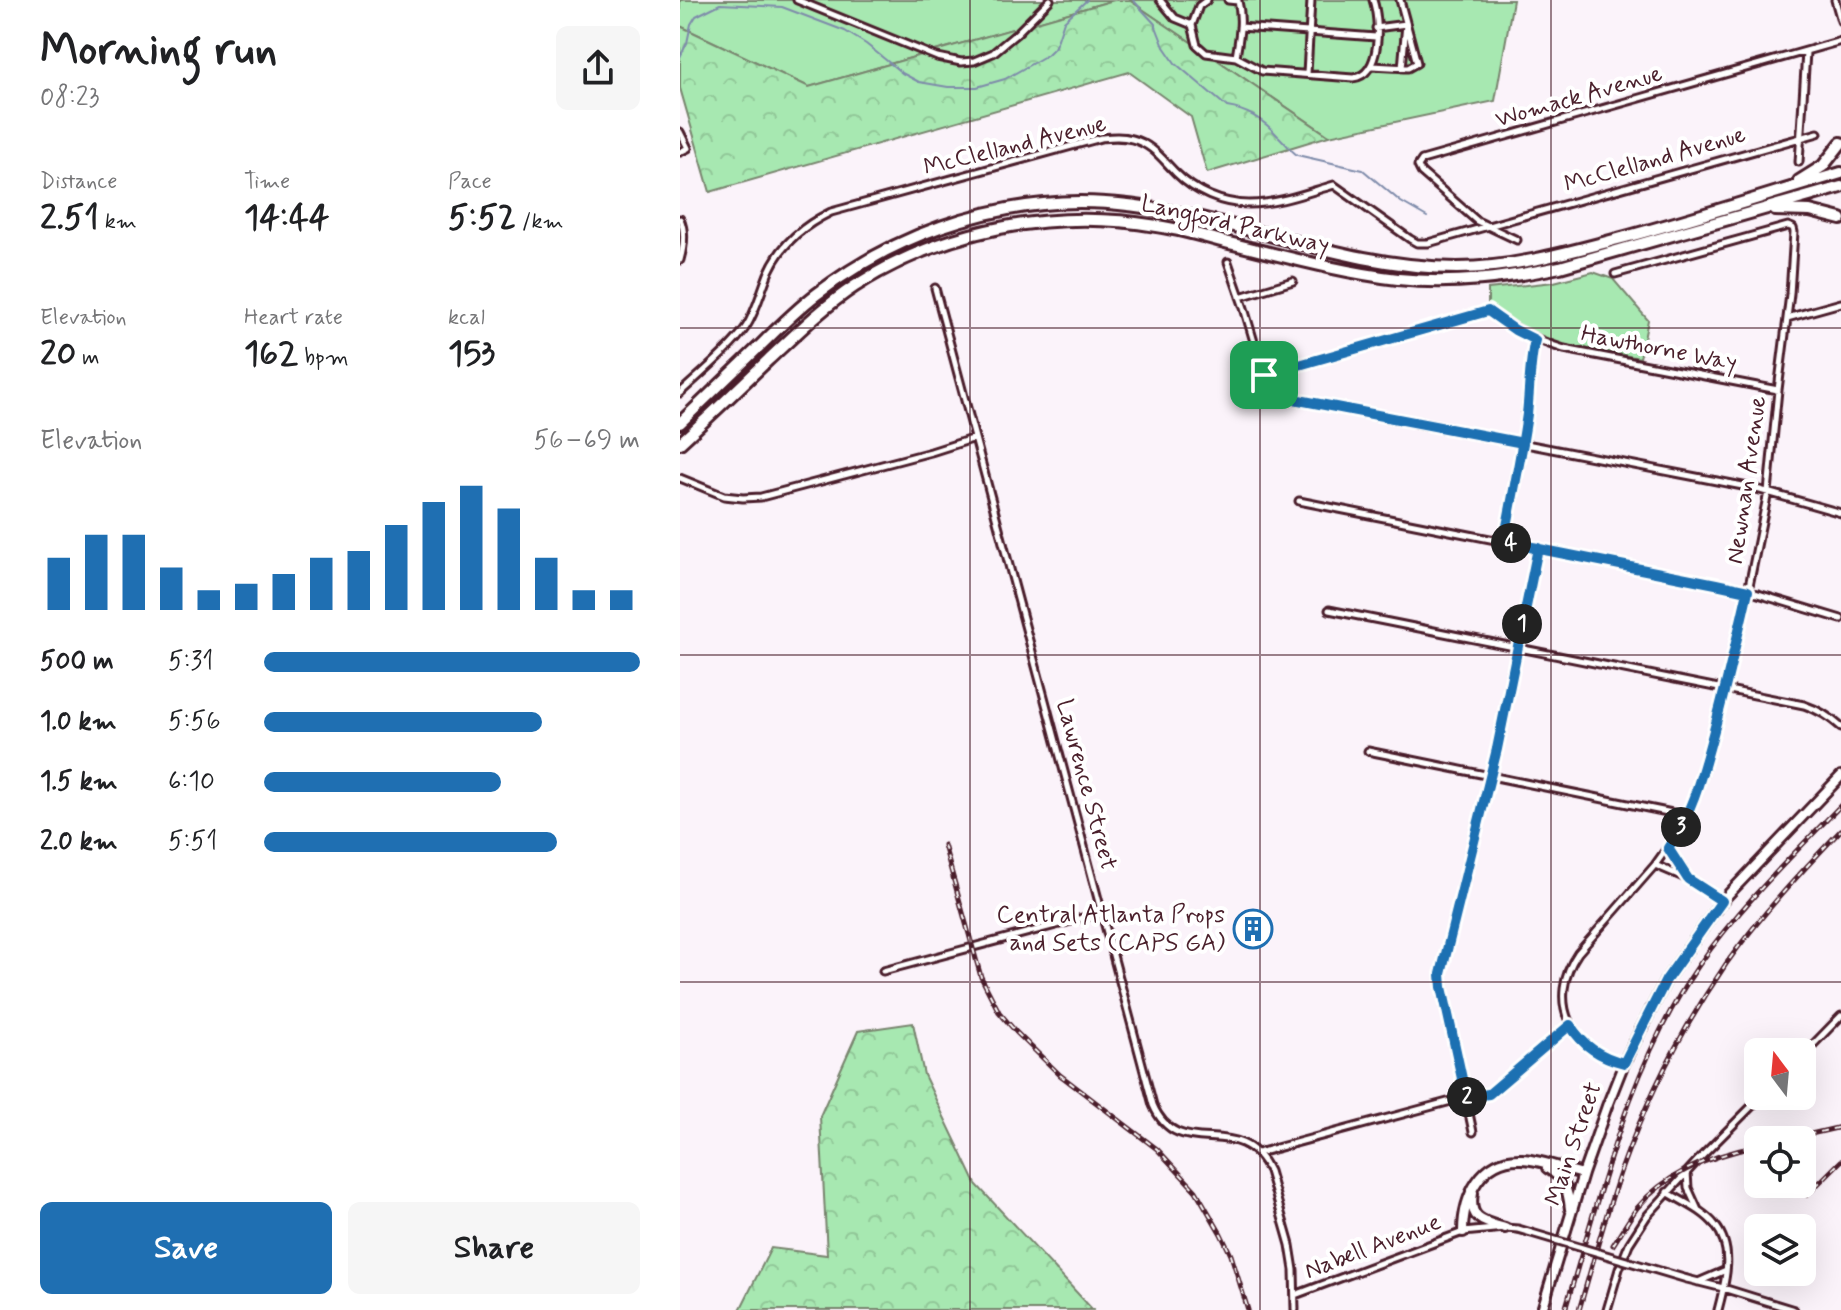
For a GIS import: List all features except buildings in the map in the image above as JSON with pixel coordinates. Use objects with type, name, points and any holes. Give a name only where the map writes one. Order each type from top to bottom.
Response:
[{"type":"highway","points":[[1753,206],[1813,173],[1841,143]]},
{"type":"highway","name":"Langford Parkway","points":[[680,443],[811,320],[855,286],[925,251],[1003,227],[1056,220],[1122,221],[1181,231],[1370,275],[1447,282],[1501,278],[1560,267],[1753,206],[1841,173]]},
{"type":"highway","name":"Langford Parkway","points":[[680,423],[818,293],[879,254],[921,233],[1001,211],[1081,202],[1132,206],[1194,216],[1355,257],[1415,267],[1462,268],[1550,257],[1684,221],[1841,187]]},
{"type":"highway","points":[[1753,206],[1810,211],[1841,219]]},
{"type":"main road","name":"Main Street","points":[[1542,1310],[1583,1174],[1624,1063],[1666,980],[1722,901],[1841,776]]},
{"type":"main road","points":[[1463,1232],[1464,1210],[1475,1185],[1486,1172],[1502,1162],[1523,1159],[1583,1174]]},
{"type":"main road","points":[[1539,1163],[1563,1180],[1570,1216]]},
{"type":"main road","points":[[1475,1185],[1472,1200],[1475,1214],[1480,1220],[1505,1228]]},
{"type":"street","points":[[797,0],[937,57],[961,62],[974,61],[993,53],[1050,0]]},
{"type":"street","points":[[1160,0],[1175,18],[1192,25]]},
{"type":"street","points":[[1207,0],[1199,6],[1192,25],[1201,50],[1212,55],[1236,57],[1262,71],[1359,77],[1371,66],[1375,53],[1377,15],[1373,0]]},
{"type":"street","points":[[1228,0],[1239,0],[1241,19],[1236,57]]},
{"type":"street","points":[[1307,74],[1311,0]]},
{"type":"street","points":[[1371,66],[1408,68],[1417,63],[1400,0]]},
{"type":"street","points":[[1835,0],[1841,21]]},
{"type":"street","points":[[1376,28],[1406,24]]},
{"type":"street","points":[[1402,68],[1406,24]]},
{"type":"street","points":[[1240,27],[1376,37]]},
{"type":"street","name":"Womack Avenue","points":[[1487,226],[1477,221],[1421,172],[1419,163],[1841,41]]},
{"type":"street","points":[[1799,162],[1806,52]]},
{"type":"street","points":[[680,132],[688,148],[680,152]]},
{"type":"street","name":"McClelland Avenue","points":[[680,393],[744,331],[756,310],[773,263],[784,246],[813,221],[831,212],[1101,138],[1120,136],[1148,145],[1189,184],[1207,195],[1226,201],[1267,203],[1334,185],[1417,243],[1428,243],[1818,133]]},
{"type":"street","points":[[680,219],[684,244],[680,260]]},
{"type":"street","points":[[1487,226],[1517,240]]},
{"type":"street","name":"Newnan Avenue","points":[[1570,1025],[1563,994],[1571,964],[1668,848],[1687,816],[1702,775],[1748,591],[1768,492],[1794,232],[1788,226],[1615,274]]},
{"type":"street","points":[[1228,262],[1268,389],[1278,396],[1768,492],[1841,513]]},
{"type":"street","points":[[1240,297],[1293,281]]},
{"type":"street","name":"Lawrence Street","points":[[935,288],[1153,1105],[1168,1128],[1180,1134],[1234,1139],[1258,1153]]},
{"type":"street","points":[[1787,318],[1841,303]]},
{"type":"street","name":"Hawthorne Way","points":[[1264,375],[1488,311],[1515,330],[1564,349],[1778,390]]},
{"type":"street","points":[[1504,542],[1523,443],[1535,340]]},
{"type":"street","points":[[680,478],[724,496],[761,497],[975,438]]},
{"type":"street","points":[[1299,501],[1748,591],[1841,619]]},
{"type":"street","points":[[1473,1132],[1441,974],[1491,775],[1538,548]]},
{"type":"street","points":[[1329,610],[1816,709],[1841,727]]},
{"type":"street","points":[[1368,751],[1687,816]]},
{"type":"street","points":[[1668,848],[1688,879]]},
{"type":"street","points":[[1655,865],[1688,879],[1722,901]]},
{"type":"street","points":[[883,971],[1101,913]]},
{"type":"street","points":[[1816,1042],[1841,1016]]},
{"type":"street","points":[[1295,1310],[1290,1245],[1269,1171],[1258,1153],[1466,1097],[1489,1094],[1570,1025],[1588,1047],[1608,1059],[1624,1063]]},
{"type":"street","points":[[1607,1310],[1629,1244],[1647,1216],[1748,1110]]},
{"type":"street","points":[[1687,1172],[1688,1188],[1698,1211]]},
{"type":"street","points":[[1667,1192],[1715,1225],[1722,1238],[1727,1257],[1718,1310]]},
{"type":"street","name":"Nabell Avenue","points":[[1295,1295],[1463,1232],[1505,1228],[1518,1229],[1794,1310]]},
{"type":"street","points":[[1698,1282],[1726,1270]]},
{"type":"green space","points":[[680,0],[1114,0],[809,87],[680,26]]},
{"type":"green space","points":[[1114,0],[1129,0],[1329,136],[1207,173],[1191,117],[1129,72],[710,192],[680,88],[680,26],[809,87]]},
{"type":"green space","points":[[1129,0],[1513,0],[1495,101],[1329,136]]},
{"type":"green space","points":[[1593,272],[1613,279],[1648,320],[1640,358],[1539,338],[1488,308],[1488,289],[1554,282]]},
{"type":"green space","points":[[913,1023],[924,1075],[976,1184],[1093,1310],[740,1310],[771,1248],[827,1255],[820,1116],[858,1031]]},
{"type":"waterway","points":[[680,57],[696,16],[720,4],[782,7],[845,31],[919,82],[948,87],[977,87],[1005,79],[1047,55],[1054,48],[1064,21],[1087,0]]},
{"type":"waterway","points":[[1133,0],[1155,24],[1164,47],[1175,63],[1227,107],[1249,113],[1261,121],[1297,155],[1363,170],[1401,202],[1427,217]]},
{"type":"railway","points":[[1565,1310],[1619,1132],[1653,1045],[1674,1004],[1732,922],[1841,805]]},
{"type":"railway","points":[[1579,1310],[1631,1143],[1681,1038],[1739,946],[1841,830]]},
{"type":"railway","points":[[944,845],[981,977],[999,1012],[1060,1075],[1157,1149],[1196,1191],[1231,1255],[1248,1310]]},
{"type":"railway","points":[[1816,1133],[1841,1127]]},
{"type":"railway","points":[[1613,1245],[1637,1208],[1662,1184],[1708,1160],[1744,1149]]},
{"type":"railway","points":[[1816,1186],[1841,1161]]},
{"type":"place","name":"Central Atlanta Props and Sets (CAPS GA)","points":[[1253,929]]},
{"type":"route","points":[[1264,375],[1268,389],[1278,396],[1523,443],[1504,542],[1538,548],[1497,749],[1441,974],[1442,987],[1466,1097],[1489,1094],[1570,1025],[1588,1047],[1608,1059],[1624,1063],[1666,980],[1722,901],[1688,879],[1668,848],[1687,816],[1702,775],[1748,591],[1716,584],[1504,542],[1523,443],[1535,340],[1488,311],[1264,375]]}]
